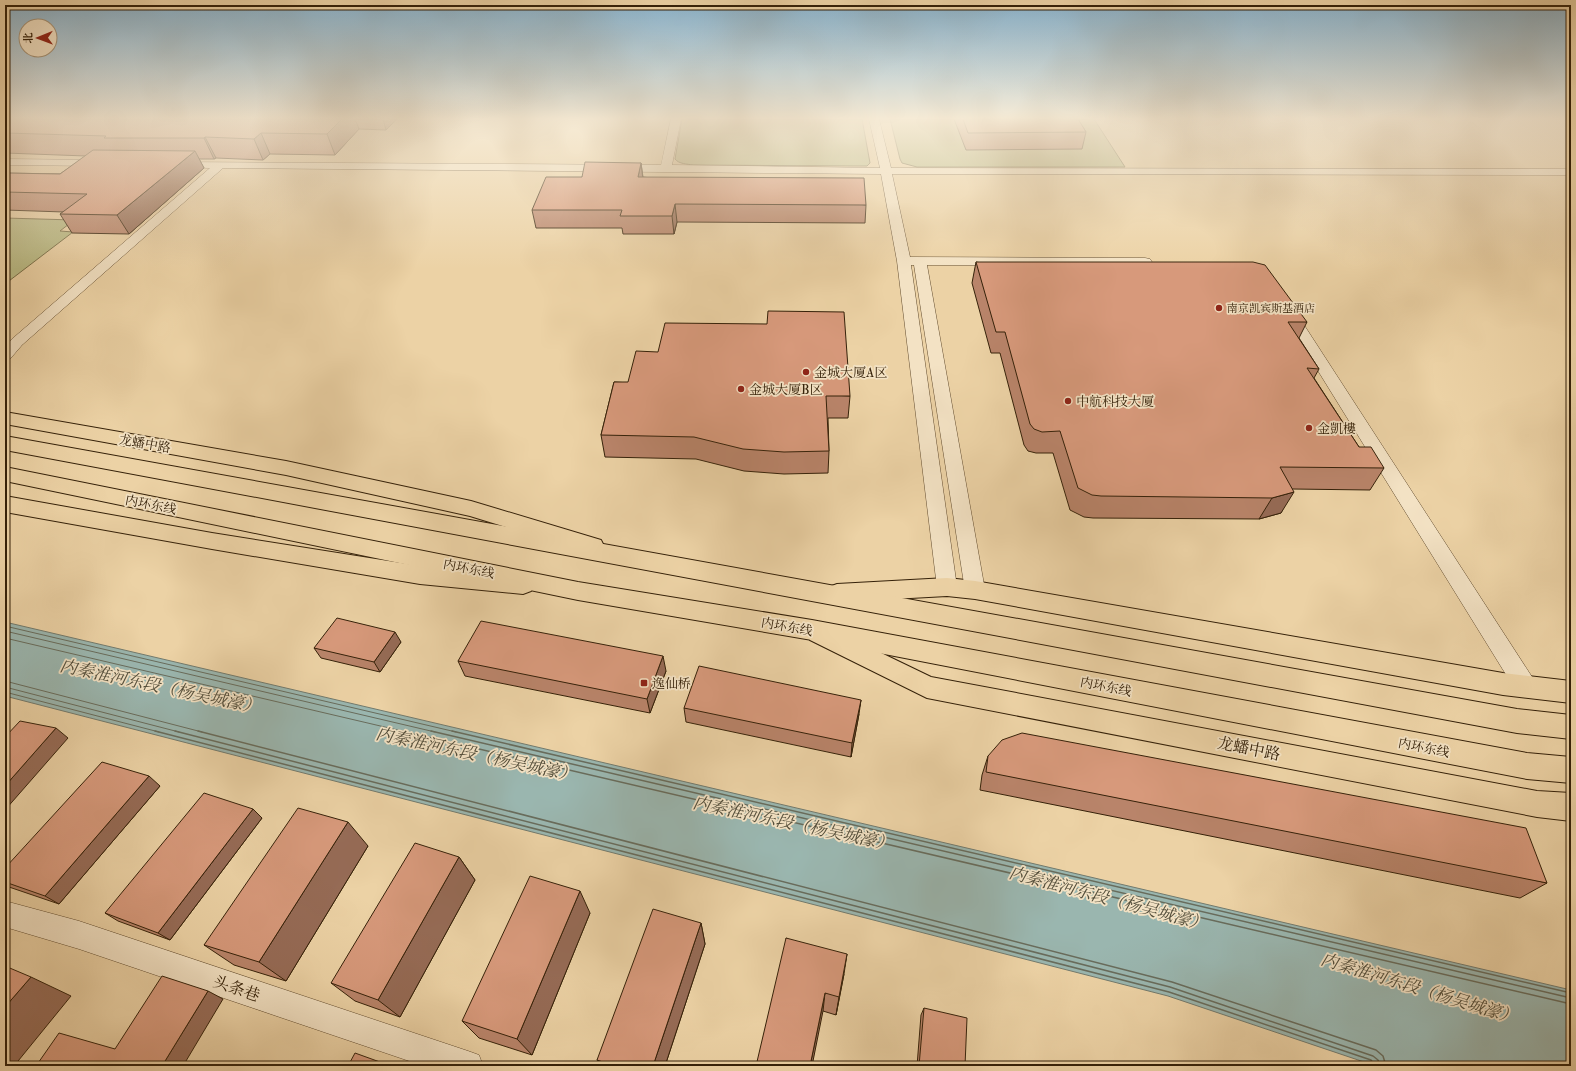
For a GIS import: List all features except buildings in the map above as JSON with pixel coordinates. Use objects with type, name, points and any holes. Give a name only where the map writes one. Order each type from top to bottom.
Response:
[{"type":"main road","name":"龙蟠中路","points":[[5,418],[286,468],[471,509],[641,559]]},
{"type":"main road","points":[[5,443],[1517,721],[1571,727]]},
{"type":"main road","name":"内环东线","points":[[5,474],[578,591],[812,630],[1527,766],[1571,770]]},
{"type":"main road","points":[[5,504],[212,541],[420,575],[578,591]]},
{"type":"main road","points":[[823,594],[947,587],[975,590],[1503,684],[1571,692]]},
{"type":"main road","name":"龙蟠中路","points":[[812,630],[927,687],[1537,804],[1571,807]]},
{"type":"street","points":[[5,356],[17,342],[214,169]]},
{"type":"street","points":[[666,169],[1568,174]]},
{"type":"street","points":[[886,171],[912,261],[975,590]]},
{"type":"street","points":[[912,261],[1163,262]]},
{"type":"street","points":[[912,261],[947,587]]},
{"type":"street","points":[[1281,300],[1526,687]]},
{"type":"street","name":"头条巷","points":[[5,914],[80,934],[468,1066]]},
{"type":"green space","points":[[5,218],[74,220],[60,231],[73,232],[5,284]]},
{"type":"water","name":"内秦淮河东段（杨吴城濠）","points":[[5,622],[1571,990],[1571,1066],[1376,1066],[1168,996],[5,696]]},
{"type":"place","name":"南京凯宾斯基酒店","points":[[1219,308]]},
{"type":"place","name":"金城大厦A区","points":[[806,372]]},
{"type":"place","name":"金城大厦B区","points":[[741,389]]},
{"type":"place","name":"中航科技大厦","points":[[1068,401]]},
{"type":"place","name":"金凱樓","points":[[1309,428]]},
{"type":"place","name":"逸仙桥","points":[[644,683]]}]
